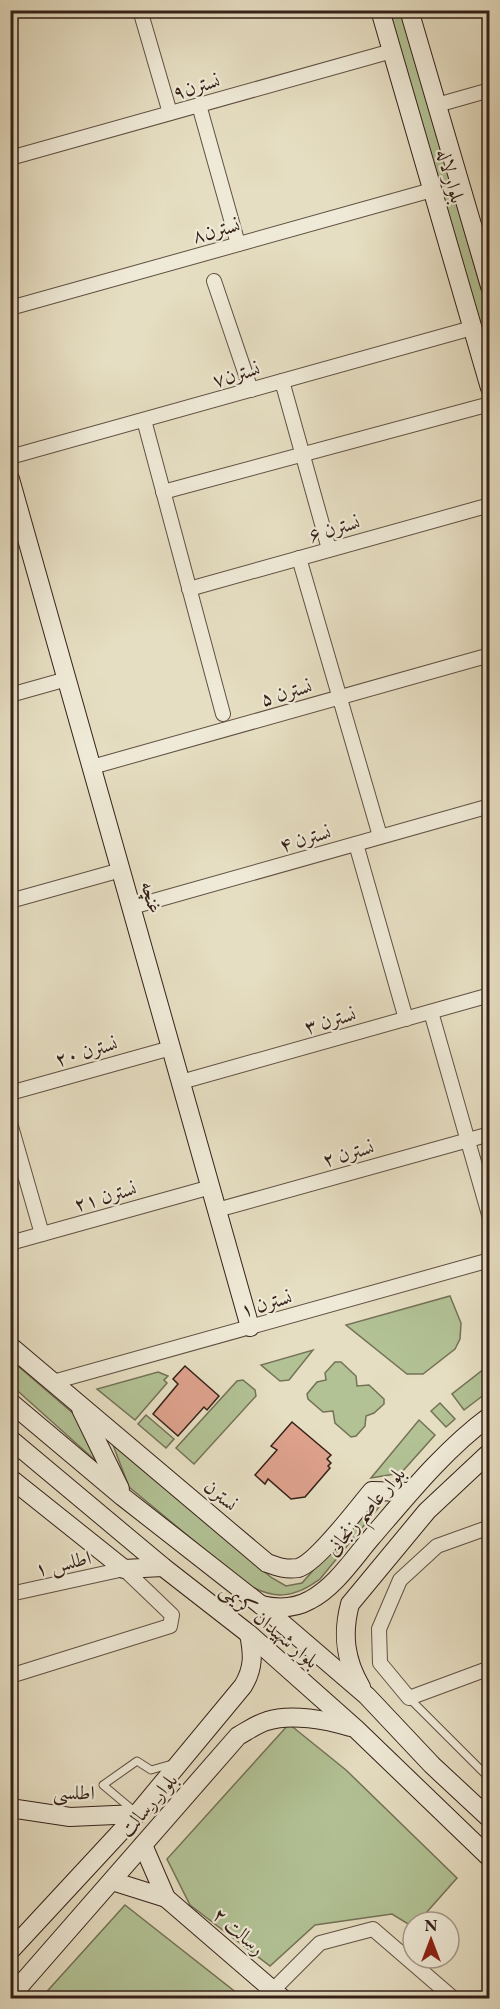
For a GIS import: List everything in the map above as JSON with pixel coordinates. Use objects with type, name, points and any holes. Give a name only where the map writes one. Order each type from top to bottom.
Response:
[{"type":"main road","name":"بلوار لاله","points":[[380,10],[489,388]]},
{"type":"main road","name":"بلوار لاله","points":[[409,10],[436,105],[484,245],[489,286]]},
{"type":"main road","name":"غنچه","points":[[10,478],[18,530],[67,679],[250,1327]]},
{"type":"main road","name":"نسترن","points":[[10,1346],[267,1563],[283,1569],[301,1567],[315,1557],[372,1491],[410,1492]]},
{"type":"main road","name":"بلوار شهیدان کریمی","points":[[10,1402],[123,1497],[261,1605],[367,1696],[432,1765],[489,1819]]},
{"type":"main road","points":[[78,1404],[123,1497]]},
{"type":"main road","name":"بلوار عاصم زنجانی","points":[[261,1605],[276,1609],[290,1607],[309,1601],[329,1587],[410,1492],[464,1436],[489,1416]]},
{"type":"main road","name":"بلوار شهیدان کریمی","points":[[10,1439],[163,1567],[249,1634],[356,1729],[489,1858]]},
{"type":"main road","points":[[367,1696],[356,1678],[348,1657],[345,1621],[350,1604],[427,1511],[489,1452]]},
{"type":"main road","points":[[10,1478],[124,1569],[163,1567]]},
{"type":"main road","name":"بلوار رسالت","points":[[10,1951],[137,1814],[250,1675],[253,1662],[249,1634]]},
{"type":"main road","name":"بلوار رسالت","points":[[10,1997],[238,1736],[268,1720],[329,1721],[356,1729]]},
{"type":"main road","name":"اطلسی","points":[[10,1808],[70,1817],[137,1814]]},
{"type":"main road","points":[[143,1845],[166,1898]]},
{"type":"main road","points":[[112,1881],[166,1898]]},
{"type":"main road","name":"رسالت ۲","points":[[166,1898],[277,1994]]},
{"type":"street","points":[[140,10],[170,113]]},
{"type":"street","name":"نسترن۹","points":[[10,158],[392,51]]},
{"type":"street","points":[[436,105],[489,90]]},
{"type":"street","points":[[199,105],[238,244]]},
{"type":"street","name":"نسترن۸","points":[[10,308],[432,190]]},
{"type":"street","points":[[214,281],[251,390]]},
{"type":"street","name":"نسترن۷","points":[[10,457],[472,328]]},
{"type":"street","points":[[282,381],[329,549]]},
{"type":"street","points":[[163,492],[489,404]]},
{"type":"street","points":[[144,420],[223,714]]},
{"type":"street","name":"نسترن ۶","points":[[189,589],[489,505]]},
{"type":"street","points":[[299,558],[380,836]]},
{"type":"street","name":"نسترن ۵","points":[[92,767],[489,655]]},
{"type":"street","points":[[10,695],[67,679]]},
{"type":"street","name":"نسترن ۴","points":[[132,907],[489,806]]},
{"type":"street","points":[[356,844],[405,1019]]},
{"type":"street","points":[[10,901],[121,870]]},
{"type":"street","name":"نسترن ۳","points":[[181,1082],[489,995]]},
{"type":"street","points":[[431,1012],[489,1218]]},
{"type":"street","name":"نسترن ۲۰","points":[[10,1093],[171,1048]]},
{"type":"street","points":[[10,1123],[42,1234]]},
{"type":"street","name":"نسترن ۲","points":[[217,1210],[489,1134]]},
{"type":"street","name":"نسترن ۲۱","points":[[10,1243],[211,1187]]},
{"type":"street","name":"نسترن ۱","points":[[53,1382],[489,1260]]},
{"type":"street","points":[[489,1527],[437,1546],[400,1580],[379,1629],[380,1663],[410,1698],[489,1668]]},
{"type":"street","points":[[10,1676],[170,1626],[171,1615],[124,1569]]},
{"type":"street","name":"اطلس ۱","points":[[10,1594],[124,1569]]},
{"type":"street","points":[[277,1994],[320,1943],[373,1929],[453,1998]]},
{"type":"lane","points":[[410,1698],[489,1779]]},
{"type":"lane","points":[[137,1814],[103,1785],[137,1761],[152,1770],[183,1760]]},
{"type":"green space","points":[[387,11],[402,11],[489,317],[489,354]]},
{"type":"green space","points":[[450,1296],[461,1323],[460,1339],[455,1349],[423,1374],[407,1374],[346,1325]]},
{"type":"green space","points":[[313,1350],[289,1380],[280,1381],[261,1365]]},
{"type":"green space","points":[[11,1360],[75,1415],[97,1462],[11,1385]]},
{"type":"green space","points":[[335,1362],[341,1362],[356,1376],[357,1386],[369,1385],[384,1399],[384,1404],[374,1413],[366,1416],[365,1426],[356,1436],[351,1437],[335,1423],[333,1411],[323,1412],[308,1399],[307,1394],[317,1382],[326,1380],[325,1373]]},
{"type":"green space","points":[[489,1365],[489,1391],[464,1410],[452,1394]]},
{"type":"green space","points":[[158,1372],[168,1376],[164,1380],[167,1383],[135,1420],[97,1389]]},
{"type":"green space","points":[[243,1380],[255,1390],[256,1396],[194,1464],[176,1448],[237,1381]]},
{"type":"green space","points":[[440,1403],[455,1419],[446,1427],[431,1411]]},
{"type":"green space","points":[[146,1415],[174,1439],[166,1448],[138,1424]]},
{"type":"green space","points":[[419,1420],[435,1435],[401,1473],[371,1478]]},
{"type":"green space","points":[[113,1445],[272,1578],[286,1586],[302,1583],[378,1497],[384,1501],[320,1579],[292,1594],[274,1594],[255,1589],[245,1583],[129,1487]]},
{"type":"green space","points":[[289,1724],[346,1770],[457,1878],[429,1910],[401,1910],[401,1920],[392,1914],[315,1925],[270,1966],[190,1905],[167,1859]]},
{"type":"green space","points":[[125,1905],[238,1994],[222,1998],[41,1998]]},
{"type":"building","points":[[185,1366],[219,1396],[207,1410],[204,1407],[178,1436],[153,1414],[178,1384],[173,1379]]},
{"type":"building","points":[[292,1422],[331,1455],[327,1459],[331,1463],[328,1466],[330,1468],[305,1497],[291,1499],[268,1479],[265,1484],[255,1475],[277,1450],[271,1446]]}]
